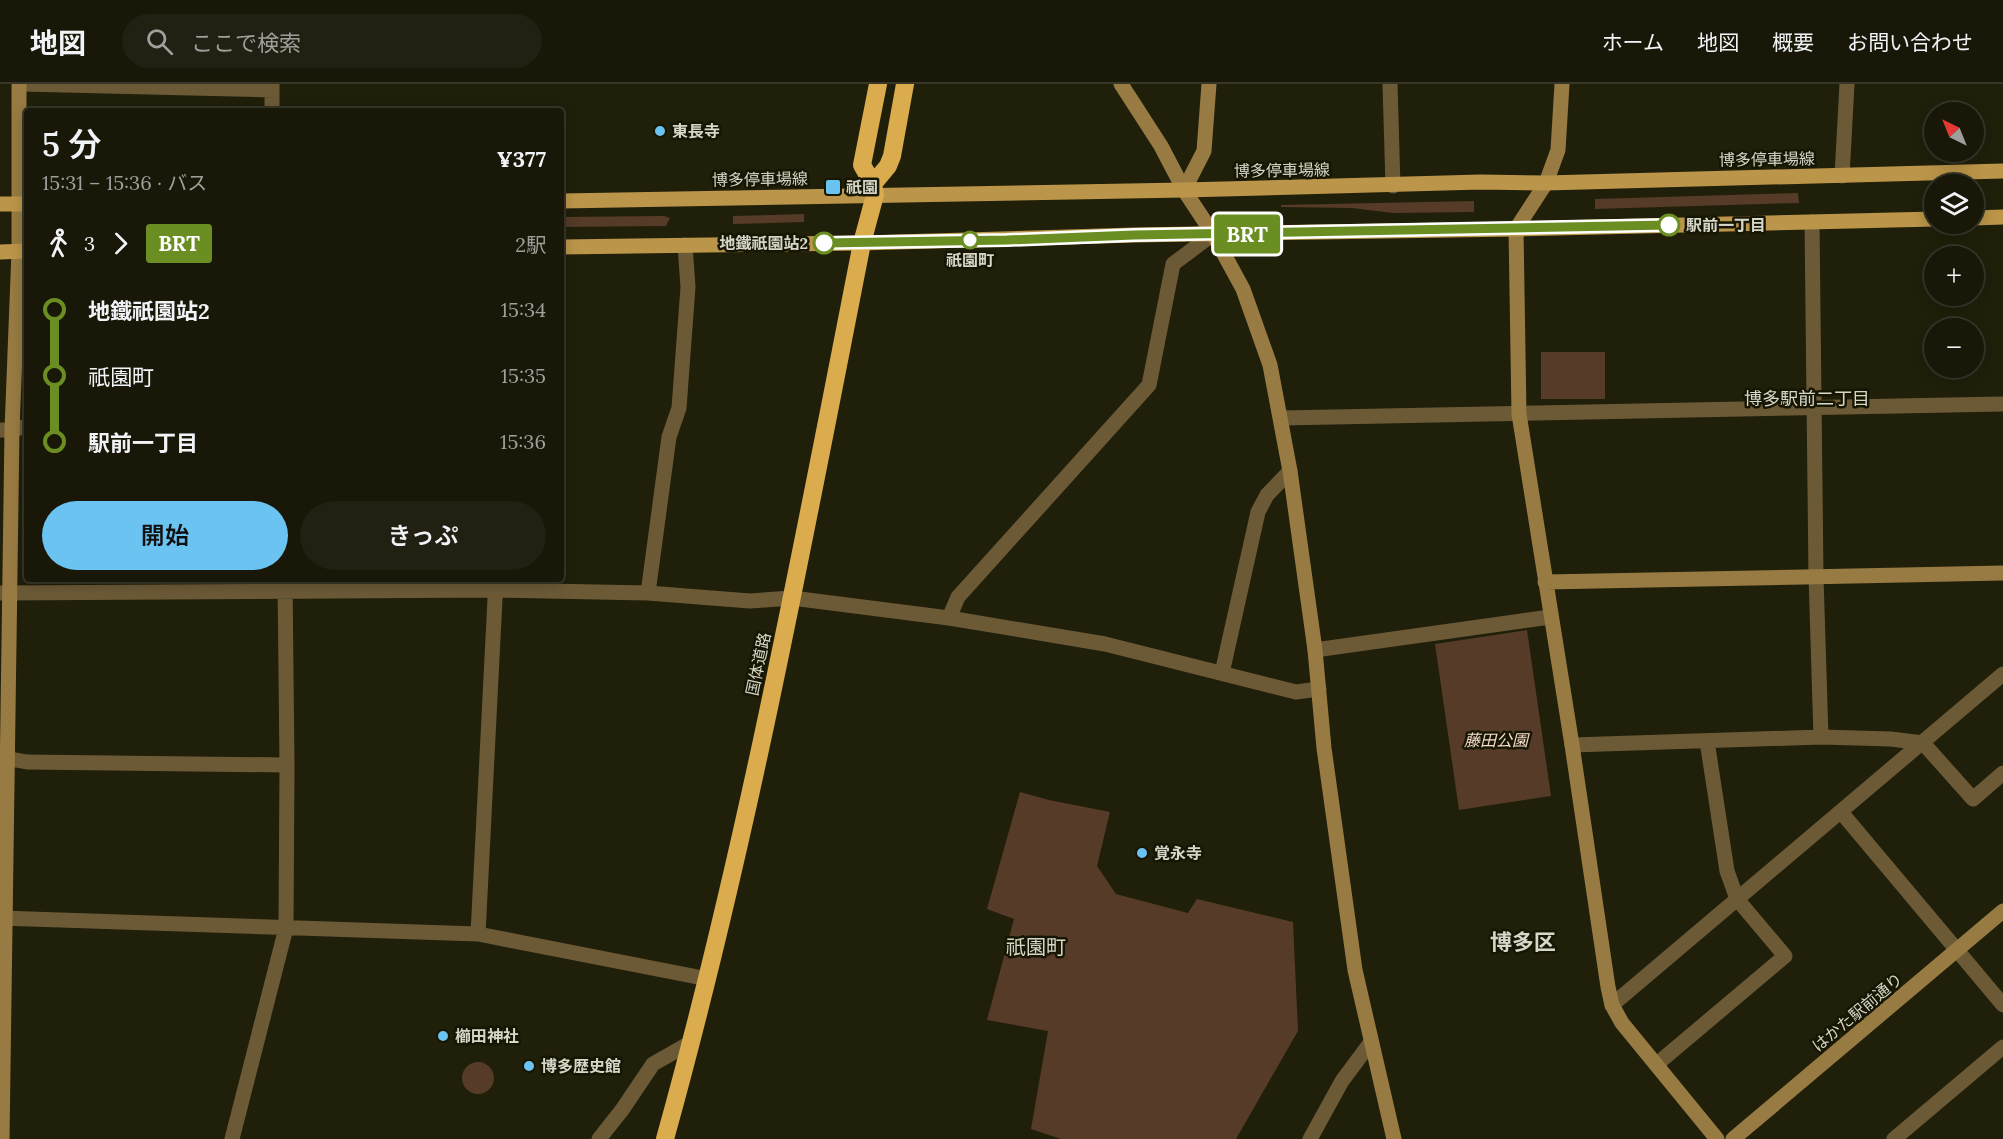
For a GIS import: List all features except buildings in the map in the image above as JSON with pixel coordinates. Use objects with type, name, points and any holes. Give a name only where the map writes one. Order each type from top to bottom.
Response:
[{"type":"highway","points":[[874,190],[862,165],[878,84]]},
{"type":"highway","points":[[874,190],[892,156],[905,84]]},
{"type":"highway","name":"国体道路","points":[[667,1139],[708,979],[792,597],[874,190]]},
{"type":"main road","name":"博多停車場線","points":[[564,201],[874,190],[1184,190],[2003,171]]},
{"type":"main road","points":[[0,204],[23,204]]},
{"type":"main road","points":[[1984,218],[2003,217]]},
{"type":"main road","points":[[564,247],[862,243],[1924,219]]},
{"type":"main road","points":[[0,252],[23,251]]},
{"type":"street","points":[[2,1139],[5,593],[23,251],[20,84],[272,87],[272,108]]},
{"type":"street","points":[[1121,84],[1161,146],[1184,190],[1213,234],[1244,290],[1270,365],[1290,471],[1315,650],[1335,836],[1356,970],[1395,1139]]},
{"type":"street","points":[[1184,190],[1204,151],[1209,84]]},
{"type":"street","points":[[1390,84],[1393,186]]},
{"type":"street","points":[[1562,84],[1558,150],[1546,183],[1516,229],[1518,414],[1612,1005],[1622,1023],[1716,1139]]},
{"type":"street","points":[[1842,176],[1847,84]]},
{"type":"street","points":[[1812,222],[1816,576],[1821,737]]},
{"type":"street","points":[[949,618],[958,597],[1149,385],[1173,264],[1213,234]]},
{"type":"street","points":[[648,593],[669,437],[679,408],[688,287],[685,245]]},
{"type":"street","points":[[1281,418],[2003,404]]},
{"type":"street","points":[[1222,673],[1258,512],[1267,495],[1290,471]]},
{"type":"street","points":[[1545,582],[2003,573]]},
{"type":"street","points":[[5,593],[285,585],[496,585],[750,601],[792,597],[949,618],[1105,644],[1296,692],[1319,689]]},
{"type":"street","points":[[232,1139],[286,928],[285,585]]},
{"type":"street","points":[[478,934],[496,585]]},
{"type":"street","points":[[1315,650],[1550,617]]},
{"type":"street","points":[[1612,1005],[2003,674]]},
{"type":"street","points":[[1572,745],[1821,737],[1923,742],[1972,799],[2003,773]]},
{"type":"street","points":[[1657,1064],[1785,956],[1737,899],[1727,871],[1707,741]]},
{"type":"street","points":[[4,757],[27,762],[287,765]]},
{"type":"street","points":[[1841,812],[2003,1005]]},
{"type":"street","name":"はかた駅前通り","points":[[1733,1139],[2003,911]]},
{"type":"street","points":[[3,918],[478,934],[708,979]]},
{"type":"street","points":[[1310,1139],[1342,1081],[1371,1042]]},
{"type":"street","points":[[599,1139],[622,1110],[652,1064],[690,1043]]},
{"type":"street","points":[[1894,1139],[2003,1047]]},
{"type":"green space","points":[[1798,193],[1799,203],[1595,209],[1595,199]]},
{"type":"green space","points":[[1474,201],[1474,212],[1393,213],[1352,208],[1281,207],[1281,205]]},
{"type":"green space","points":[[804,214],[804,222],[733,224],[733,216]]},
{"type":"green space","points":[[664,216],[670,218],[666,226],[564,227],[564,217]]},
{"type":"green space","points":[[1541,352],[1605,352],[1605,399],[1541,399]]},
{"type":"green space","name":"藤田公園","points":[[1527,630],[1551,796],[1459,810],[1435,644]]},
{"type":"green space","points":[[1020,792],[1110,812],[1097,866],[1116,894],[1188,913],[1197,899],[1293,922],[1298,1031],[1236,1139],[1061,1139],[1031,1129],[1048,1031],[987,1020],[1014,919],[987,909]]},
{"type":"green space","points":[[478,1062],[489,1067],[494,1078],[489,1089],[478,1094],[467,1089],[462,1078],[467,1067]]},
{"type":"bus line","name":"BRT","points":[[824,243],[1669,225]]},
{"type":"place","name":"東長寺","points":[[660,131]]},
{"type":"place","name":"祇園","points":[[833,187]]},
{"type":"place","name":"駅前一丁目","points":[[1669,225]]},
{"type":"place","name":"祇園町","points":[[970,240]]},
{"type":"place","name":"地鐵祇園站2","points":[[824,243]]},
{"type":"place","name":"覚永寺","points":[[1142,853]]},
{"type":"place","name":"櫛田神社","points":[[443,1036]]},
{"type":"place","name":"博多歴史館","points":[[529,1066]]},
{"type":"district","name":"博多駅前二丁目","points":[[1807,399]]},
{"type":"district","name":"博多区","points":[[1523,942]]},
{"type":"district","name":"祇園町","points":[[1036,947]]}]
